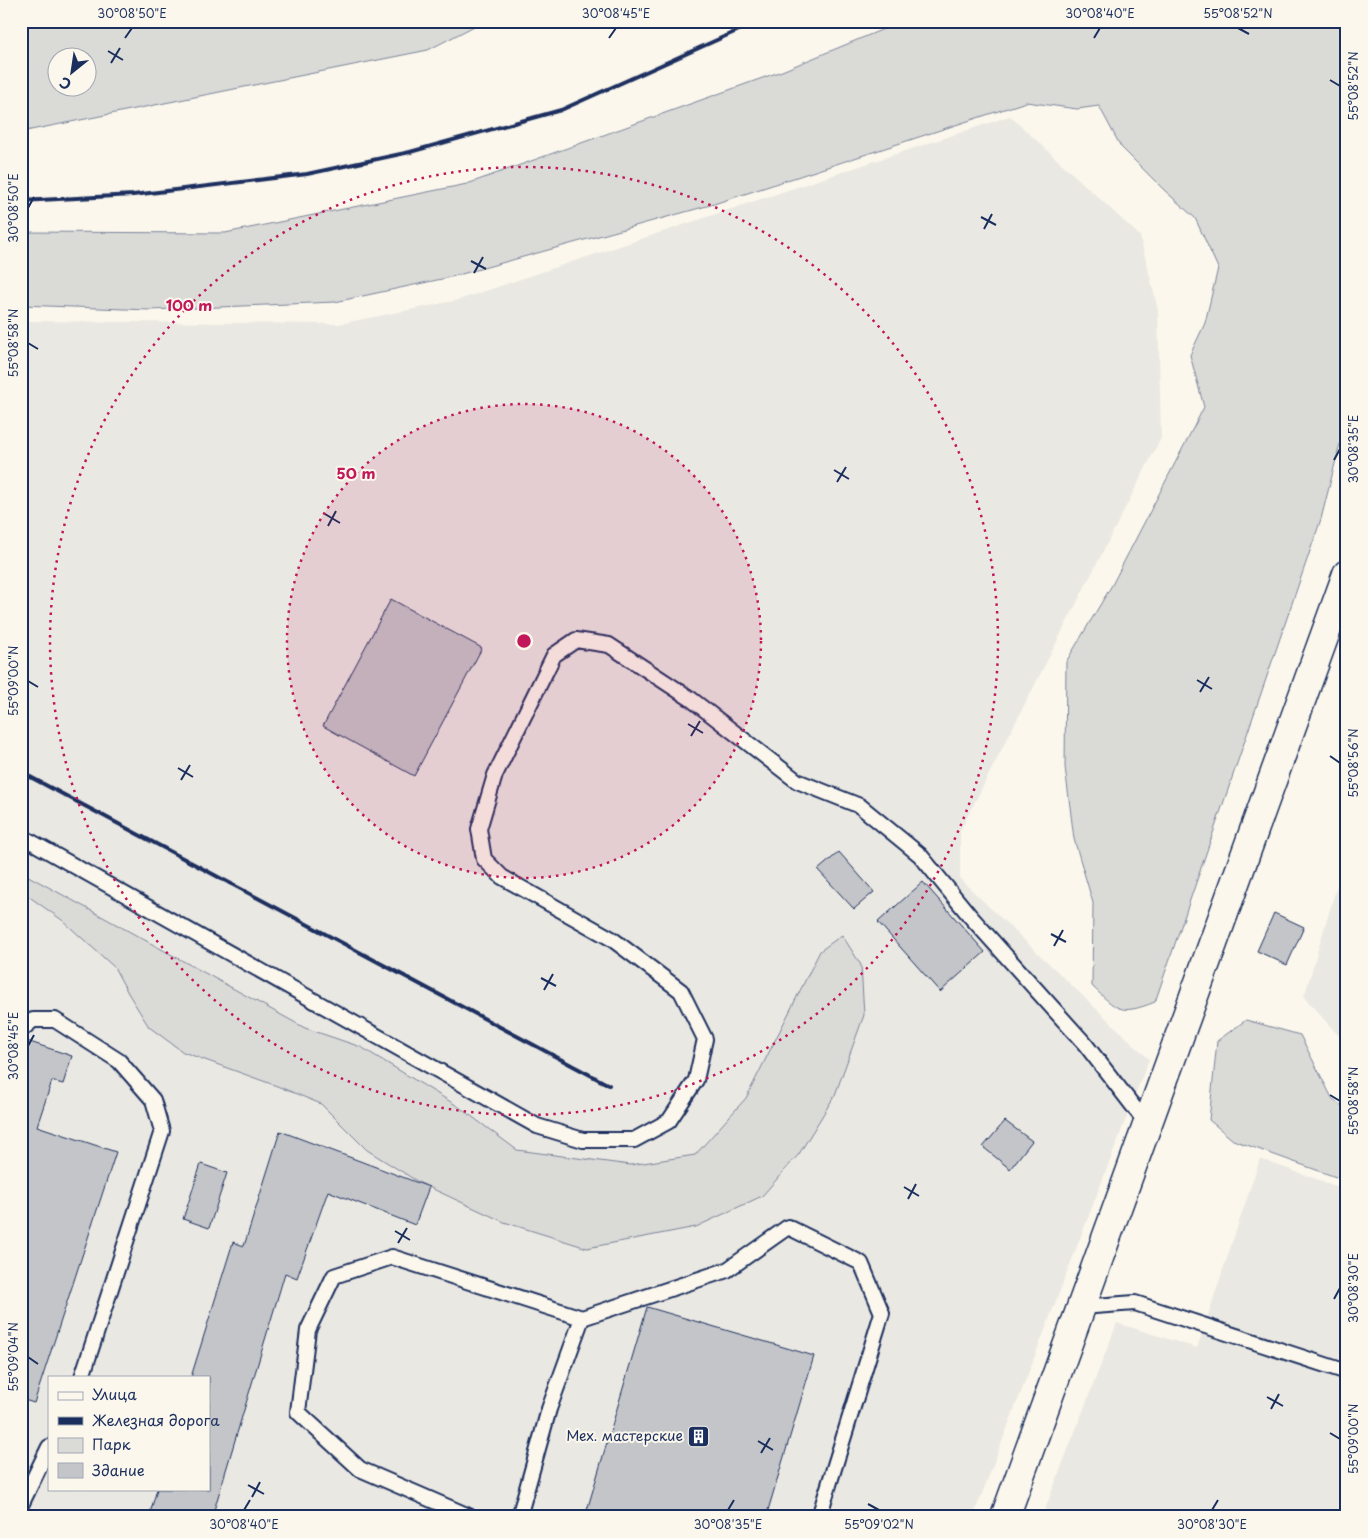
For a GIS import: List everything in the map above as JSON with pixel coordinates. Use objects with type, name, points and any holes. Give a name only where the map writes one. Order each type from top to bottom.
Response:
[{"type":"street","points":[[1005,1517],[1347,574]]},
{"type":"lane","points":[[21,836],[537,1126],[583,1140],[634,1140],[669,1121],[696,1080],[705,1039],[681,991],[612,939],[502,877],[484,859],[480,829],[495,775],[554,655],[576,640],[608,645],[691,699],[798,781],[860,806],[920,855],[970,916],[1085,1044],[1146,1124]]},
{"type":"lane","points":[[21,1030],[33,1020],[55,1020],[119,1061],[153,1100],[162,1131],[82,1376]]},
{"type":"lane","points":[[471,1517],[360,1469],[298,1412],[308,1330],[334,1276],[392,1257],[582,1318],[727,1270],[788,1227],[861,1263],[882,1313],[819,1517]]},
{"type":"lane","points":[[1081,1307],[1135,1303],[1347,1372]]},
{"type":"lane","points":[[519,1517],[549,1409],[582,1318]]},
{"type":"lane","points":[[21,1505],[48,1449]]},
{"type":"shaded area","points":[[1010,116],[1140,236],[1158,310],[1161,438],[960,831],[960,879],[1149,1059],[973,1517],[21,1517],[21,321],[339,324],[458,300]]},
{"type":"shaded area","points":[[1347,852],[1347,1045],[1304,997]]},
{"type":"shaded area","points":[[1260,1159],[1347,1190],[1347,1517],[1042,1517],[1117,1323],[1197,1348]]},
{"type":"green space","points":[[21,21],[484,21],[428,50],[21,132]]},
{"type":"green space","points":[[903,21],[1347,21],[1347,416],[1321,519],[1155,1002],[1134,1009],[1120,1008],[1114,1005],[1107,1001],[1092,986],[1093,903],[1074,839],[1065,767],[1066,662],[1112,585],[1204,407],[1190,355],[1205,323],[1218,268],[1195,218],[1121,147],[1099,106],[1077,109],[1026,102],[714,204],[451,277],[335,302],[150,310],[21,305],[21,232],[225,233],[467,184],[782,71]]},
{"type":"green space","points":[[21,872],[305,1028],[361,1047],[459,1107],[517,1150],[630,1165],[695,1155],[746,1098],[820,951],[842,935],[861,965],[864,1015],[835,1095],[799,1154],[762,1196],[696,1227],[587,1248],[504,1222],[420,1183],[367,1150],[321,1104],[183,1052],[149,1027],[114,967],[62,920],[21,891]]},
{"type":"green space","points":[[1246,1020],[1300,1035],[1332,1098],[1347,1110],[1347,1181],[1233,1140],[1209,1120],[1217,1041]]},
{"type":"building","points":[[391,599],[482,648],[414,776],[323,726]]},
{"type":"building","points":[[839,852],[874,892],[854,909],[818,870]]},
{"type":"building","points":[[923,882],[985,952],[940,992],[878,922]]},
{"type":"building","points":[[1274,913],[1304,927],[1287,965],[1257,951]]},
{"type":"building","points":[[27,1041],[72,1056],[63,1084],[52,1081],[37,1126],[116,1152],[34,1403],[21,1399],[21,1054],[23,1054]]},
{"type":"building","points":[[1005,1121],[1032,1141],[1010,1169],[983,1147]]},
{"type":"building","points":[[280,1131],[429,1187],[415,1225],[328,1191],[297,1278],[285,1273],[212,1517],[149,1517],[157,1490],[210,1490],[210,1376],[191,1376],[233,1242],[244,1246]]},
{"type":"building","points":[[201,1164],[227,1173],[209,1228],[183,1219]]},
{"type":"building","name":"Мех. мастерские","points":[[647,1307],[814,1356],[766,1517],[585,1517]]},
{"type":"railway","points":[[21,201],[133,195],[307,174],[410,152],[561,110],[759,21]]},
{"type":"railway","points":[[21,772],[609,1085]]},
{"type":"place","name":"Мех. мастерские","points":[[699,1436]]}]
